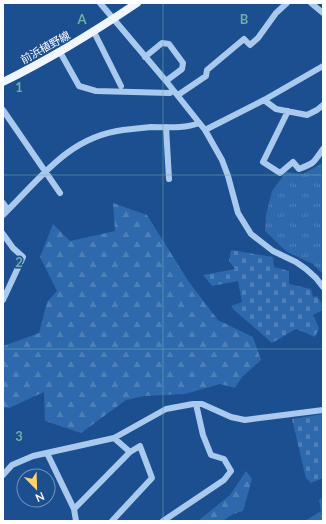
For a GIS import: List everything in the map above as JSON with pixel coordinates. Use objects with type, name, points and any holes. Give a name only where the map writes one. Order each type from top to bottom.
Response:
[{"type":"main road","name":"前浜植野線","points":[[3,82],[26,71],[94,32],[137,3]]},
{"type":"street","points":[[100,3],[176,93],[205,130],[222,160],[238,213],[251,234],[273,251],[296,262],[306,269],[323,287]]},
{"type":"street","points":[[60,52],[79,86],[96,91],[176,93],[206,76],[207,70],[244,39],[250,45],[258,38],[276,13],[287,3]]},
{"type":"street","points":[[311,3],[323,13]]},
{"type":"street","points":[[94,32],[121,86]]},
{"type":"street","points":[[145,57],[162,43],[169,44],[183,63],[182,68],[166,81]]},
{"type":"street","points":[[205,130],[264,100],[323,66]]},
{"type":"street","points":[[264,100],[276,109],[307,115],[317,110],[323,104]]},
{"type":"street","points":[[3,110],[60,193]]},
{"type":"street","points":[[288,111],[263,162],[280,172],[293,162],[299,169],[311,165],[316,161],[323,149]]},
{"type":"street","points":[[5,213],[53,164],[89,139],[122,130],[150,127],[192,126],[199,123]]},
{"type":"street","points":[[166,127],[169,179]]},
{"type":"street","points":[[3,203],[5,213]]},
{"type":"street","points":[[3,234],[13,248],[22,257],[3,300]]},
{"type":"street","points":[[163,521],[224,480],[231,471],[224,459],[211,456],[203,435],[196,404]]},
{"type":"street","points":[[3,475],[12,465],[33,456],[114,438],[166,409],[202,404],[231,417],[245,420],[323,410]]},
{"type":"street","points":[[114,438],[130,452]]},
{"type":"street","points":[[74,509],[130,452],[140,446],[152,478],[112,521]]},
{"type":"street","points":[[47,453],[74,509],[76,521]]},
{"type":"green space","points":[[323,163],[323,274],[313,264],[287,252],[265,231],[266,215],[272,191],[286,172],[303,174]]},
{"type":"green space","points":[[113,203],[147,215],[189,282],[218,320],[253,337],[261,360],[242,377],[235,388],[220,384],[185,394],[144,396],[126,400],[81,433],[45,421],[44,392],[9,408],[3,407],[3,346],[39,333],[47,302],[57,291],[40,257],[53,224],[70,241],[115,231]]},
{"type":"green space","points":[[231,250],[273,257],[274,267],[289,271],[289,284],[311,289],[313,297],[317,296],[323,305],[323,310],[313,315],[319,328],[315,337],[296,329],[272,343],[234,310],[231,306],[242,302],[238,281],[212,286],[203,275],[235,269],[229,261]]},
{"type":"green space","points":[[323,414],[323,478],[311,483],[306,478],[292,419]]},
{"type":"green space","points":[[246,471],[252,479],[243,511],[233,514],[223,521],[198,521],[230,495]]},
{"type":"green space","points":[[323,497],[323,521],[305,521],[321,511],[319,500]]}]
